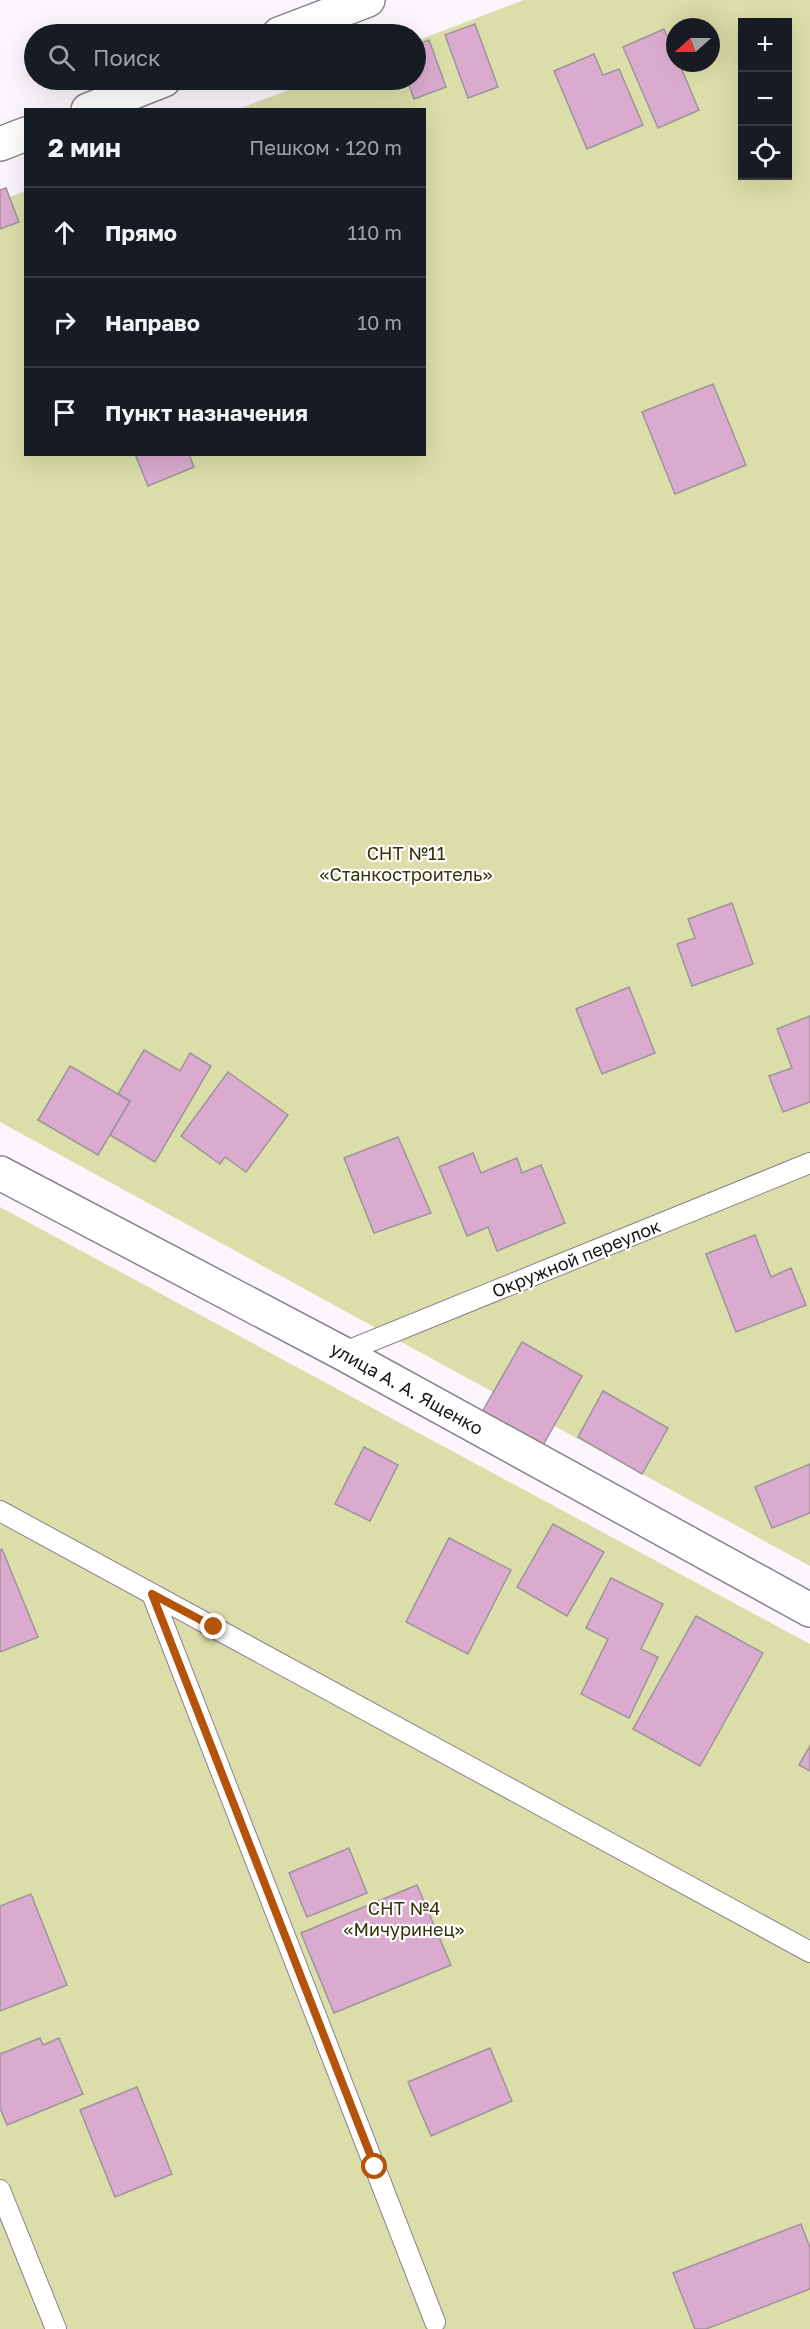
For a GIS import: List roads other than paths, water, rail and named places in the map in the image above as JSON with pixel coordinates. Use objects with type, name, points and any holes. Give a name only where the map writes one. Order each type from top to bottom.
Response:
[{"type":"street","points":[[305,24],[368,0]]},
{"type":"street","points":[[93,108],[139,90]]},
{"type":"street","points":[[0,144],[24,135]]},
{"type":"street","name":"улица А. А. Ященко","points":[[0,1173],[342,1353],[810,1610]]},
{"type":"lane","name":"Окружной переулок","points":[[342,1353],[810,1163]]},
{"type":"lane","points":[[0,1511],[810,1952]]},
{"type":"lane","points":[[152,1594],[435,2322]]},
{"type":"lane","points":[[0,2190],[56,2329]]},
{"type":"park label","name":"СНТ №11 «Станкостроитель»","points":[[406,863]]},
{"type":"park label","name":"СНТ №4 «Мичуринец»","points":[[404,1918]]}]
